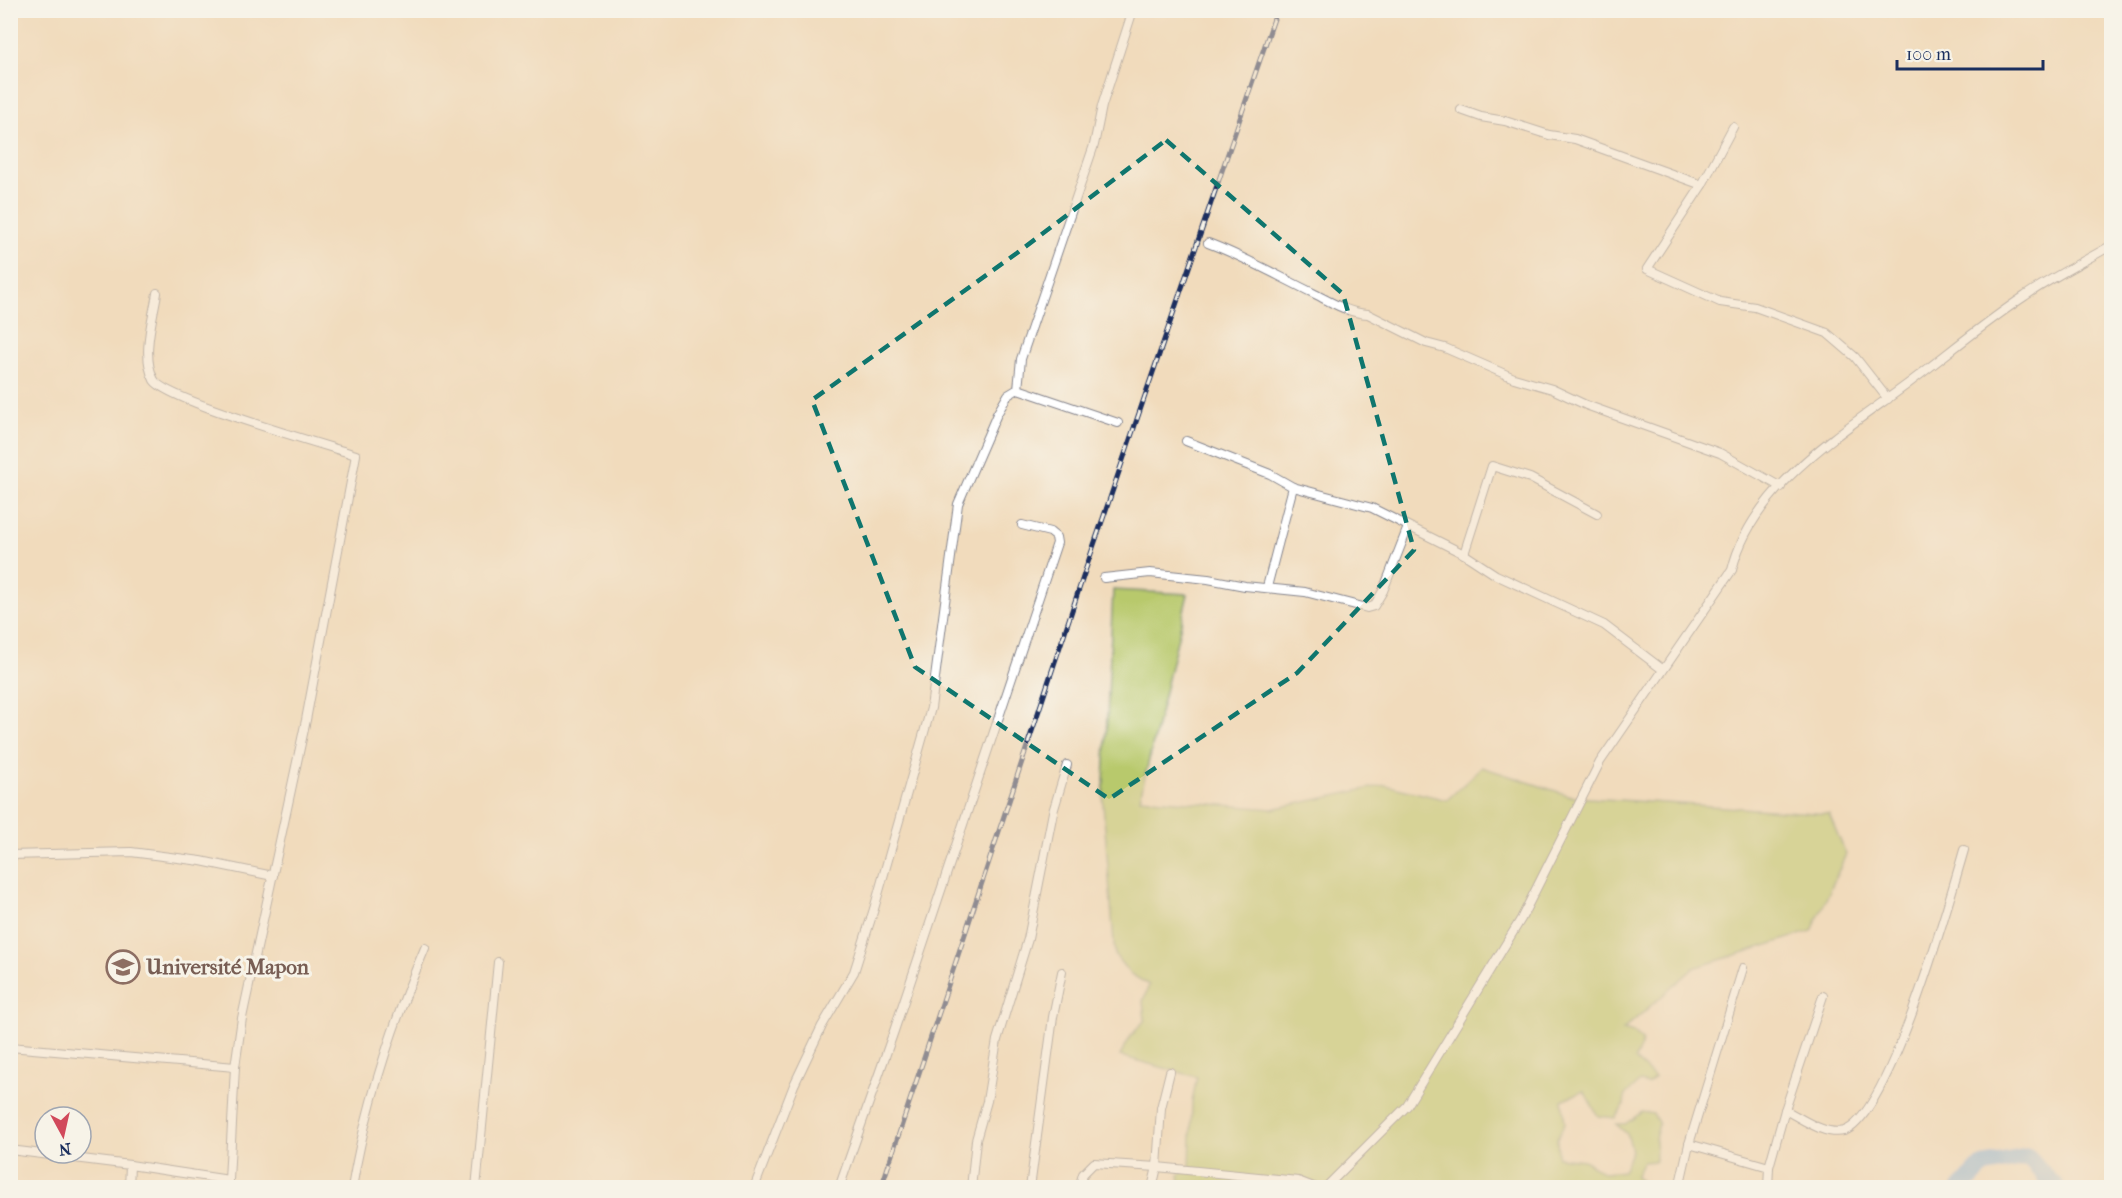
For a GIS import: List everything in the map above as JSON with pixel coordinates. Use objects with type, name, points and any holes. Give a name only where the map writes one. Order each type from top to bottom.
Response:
[{"type":"street","points":[[754,1188],[794,1085],[822,1026],[854,972],[931,708],[958,504],[997,414],[1008,395],[1018,388],[1021,359],[1094,145],[1102,106],[1133,10]]},
{"type":"street","points":[[1461,110],[1549,135],[1575,139],[1702,185]]},
{"type":"street","points":[[1733,127],[1702,185],[1647,269],[1720,302],[1755,307],[1827,333],[1855,357],[1888,399]]},
{"type":"street","points":[[1208,243],[1242,256],[1334,304],[1359,314],[1368,314],[1426,343],[1445,348],[1514,378],[1552,389],[1586,405],[1720,453],[1781,487]]},
{"type":"street","points":[[1325,1188],[1407,1106],[1521,919],[1600,762],[1732,570],[1736,551],[1744,535],[1770,498],[1790,476],[1831,439],[1888,399],[2025,295],[2112,245]]},
{"type":"street","points":[[10,1150],[130,1165],[229,1184],[235,1067],[306,720],[356,455],[168,392],[157,385],[153,378],[148,354],[157,293]]},
{"type":"street","points":[[1018,388],[1118,423]]},
{"type":"street","points":[[1186,441],[1270,474],[1293,487],[1372,508],[1464,554],[1496,575],[1604,625],[1662,669]]},
{"type":"street","points":[[1464,554],[1492,466],[1530,478],[1597,514]]},
{"type":"street","points":[[1267,587],[1293,487]]},
{"type":"street","points":[[839,1188],[887,1052],[1057,543],[1056,537],[1050,532],[1022,525]]},
{"type":"street","points":[[1104,578],[1150,573],[1267,587],[1371,608],[1383,591],[1408,527]]},
{"type":"street","points":[[971,1188],[976,1140],[987,1101],[997,1041],[1023,957],[1053,812],[1066,765]]},
{"type":"street","points":[[1785,1110],[1825,1130],[1842,1131],[1863,1115],[1915,1008],[1964,850]]},
{"type":"street","points":[[10,855],[131,852],[201,861],[273,876]]},
{"type":"street","points":[[352,1188],[365,1116],[402,1002],[426,948]]},
{"type":"street","points":[[476,1188],[498,962]]},
{"type":"street","points":[[1678,1188],[1689,1144],[1743,968]]},
{"type":"street","points":[[1029,1188],[1053,1017],[1062,972]]},
{"type":"street","points":[[1768,1188],[1769,1167],[1785,1110],[1823,996]]},
{"type":"street","points":[[10,1047],[235,1067]]},
{"type":"street","points":[[1152,1188],[1161,1108],[1170,1072]]},
{"type":"street","points":[[1689,1144],[1769,1167]]},
{"type":"street","points":[[1079,1188],[1083,1174],[1094,1163],[1298,1181],[1316,1188]]},
{"type":"street","points":[[129,1188],[130,1165]]},
{"type":"highlighted area","points":[[1166,140],[1343,294],[1414,550],[1297,673],[1109,799],[915,667],[812,400],[1017,253]]},
{"type":"green space","points":[[1113,590],[1188,594],[1140,798],[1272,809],[1385,785],[1447,800],[1482,767],[1574,797],[1829,814],[1846,854],[1812,931],[1694,968],[1623,1030],[1634,1033],[1643,1041],[1635,1060],[1655,1078],[1648,1084],[1640,1082],[1625,1095],[1624,1106],[1615,1118],[1598,1116],[1584,1091],[1562,1100],[1565,1123],[1557,1138],[1558,1157],[1584,1160],[1604,1173],[1623,1171],[1632,1150],[1627,1134],[1616,1124],[1625,1124],[1642,1112],[1653,1114],[1659,1124],[1655,1139],[1656,1161],[1643,1162],[1635,1177],[1648,1186],[1668,1187],[1181,1187],[1179,1175],[1190,1166],[1192,1101],[1197,1077],[1120,1056],[1131,1036],[1145,1020],[1143,1001],[1149,985],[1129,973],[1115,955],[1103,804]]},
{"type":"waterway","points":[[1961,1188],[1982,1166],[2028,1157],[2056,1188]]},
{"type":"railway","points":[[881,1188],[1084,574],[1277,10]]},
{"type":"place","name":"Université Mapon","points":[[123,967]]}]
